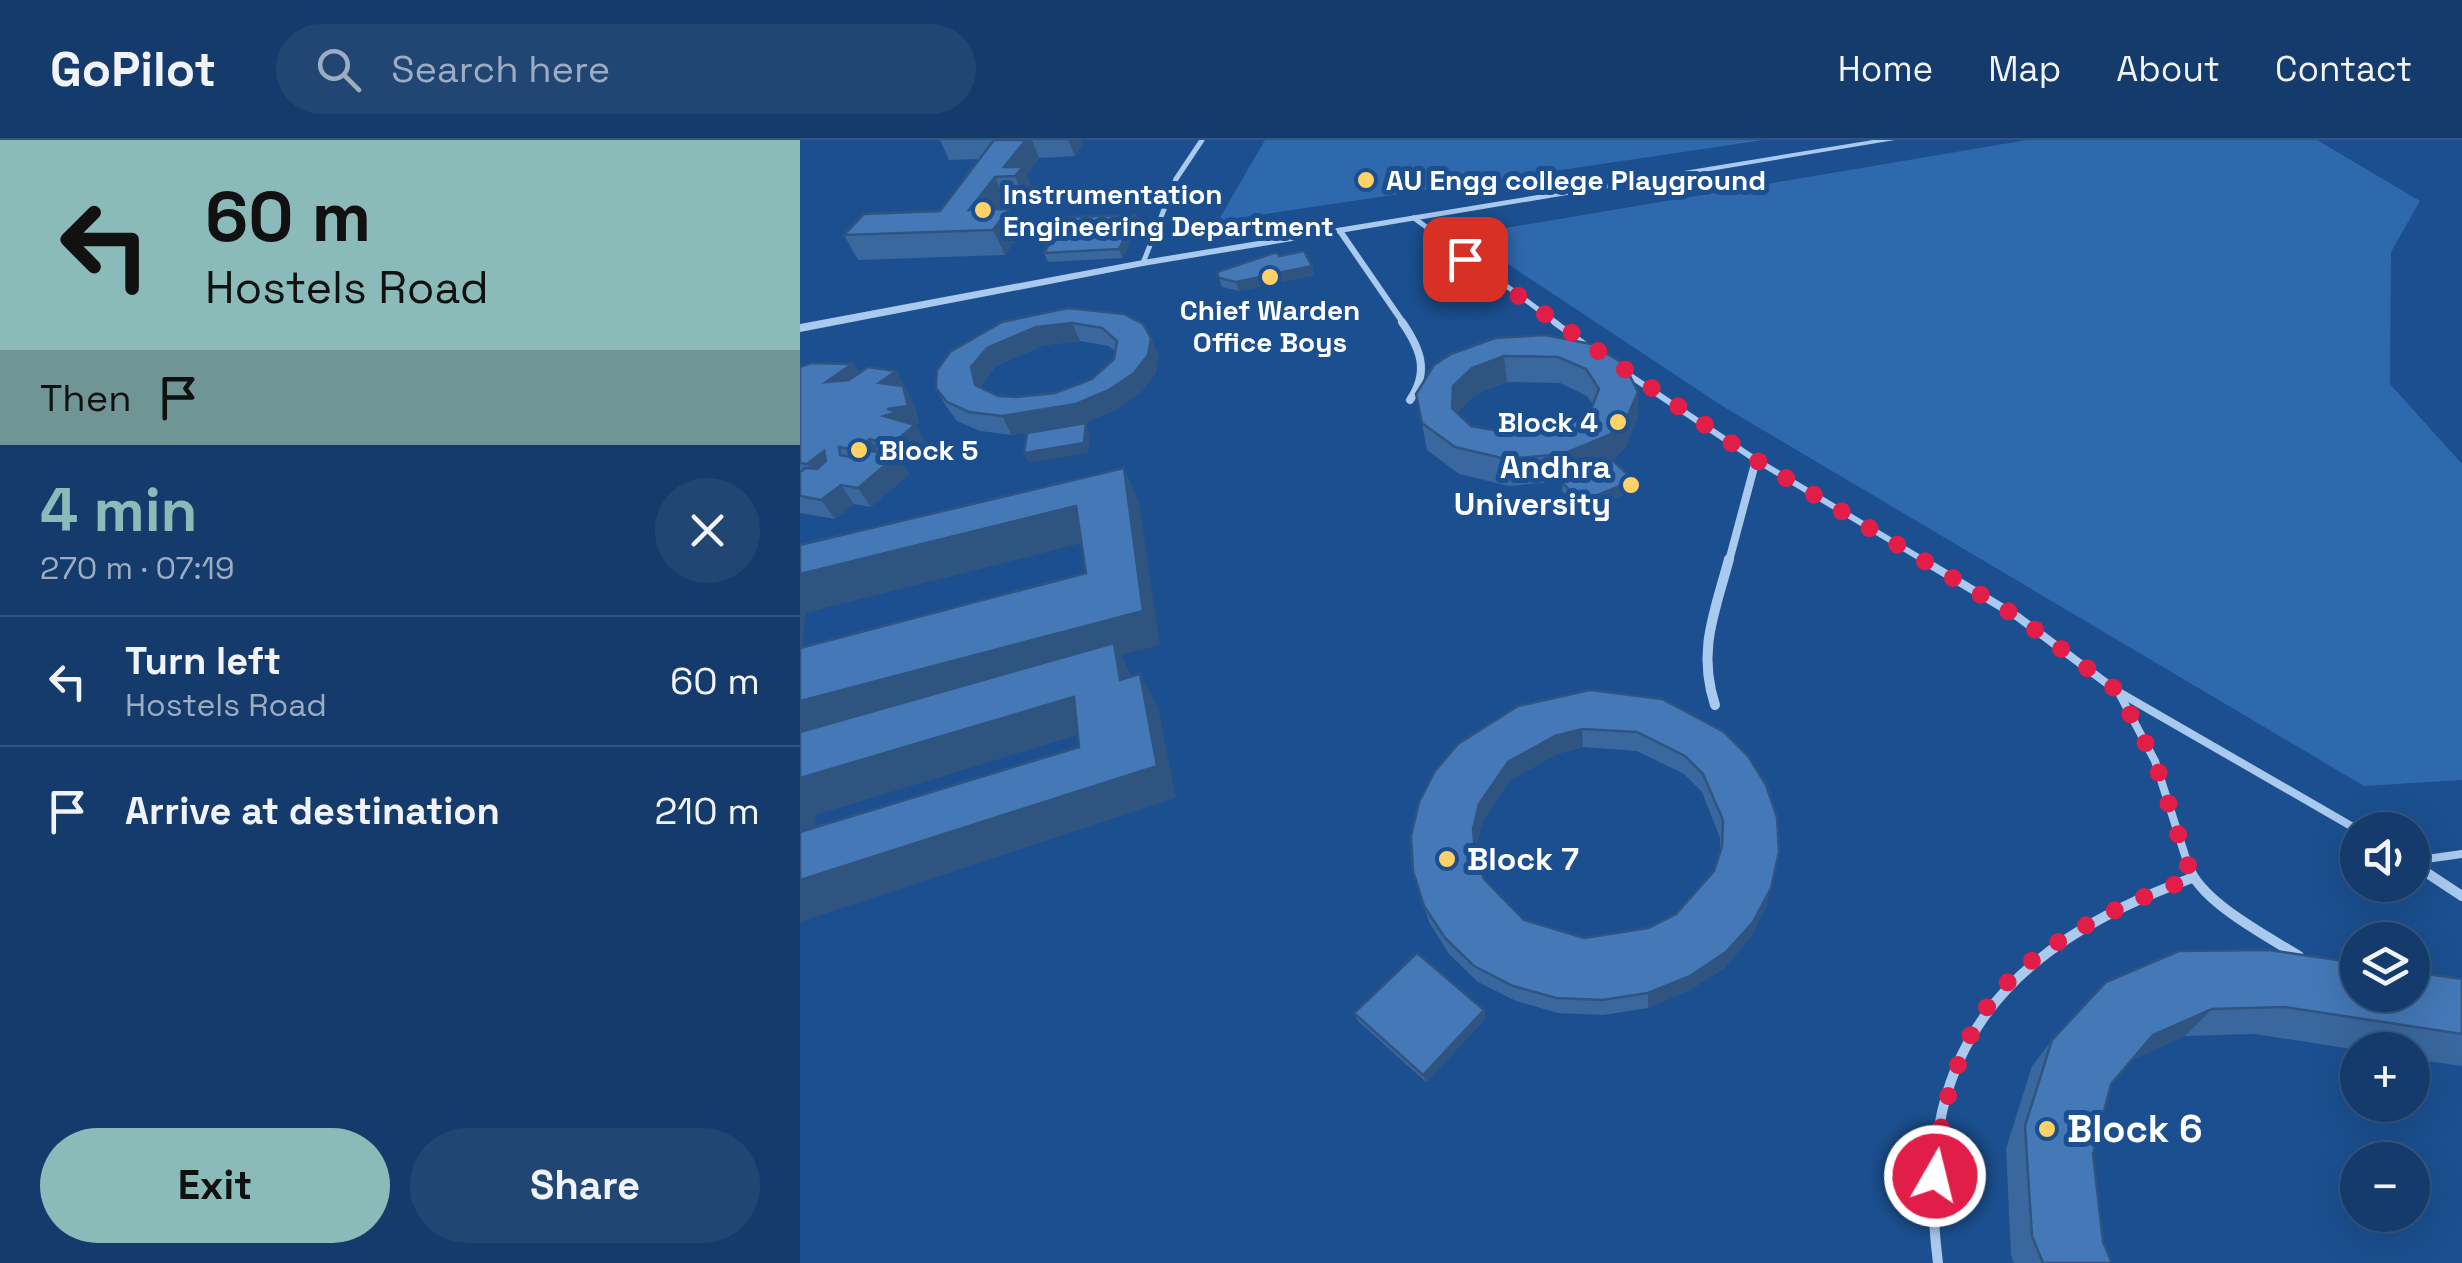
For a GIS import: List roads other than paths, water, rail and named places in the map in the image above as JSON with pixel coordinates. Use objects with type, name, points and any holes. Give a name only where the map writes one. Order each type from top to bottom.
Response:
[{"type":"street","points":[[800,328],[1143,263],[1890,140]]},
{"type":"street","points":[[1340,231],[1419,346],[1424,366],[1419,388],[1410,400]]},
{"type":"street","points":[[1715,705],[1704,675],[1706,648],[1756,460]]},
{"type":"lane","points":[[1143,263],[1176,179],[1202,140]]},
{"type":"lane","points":[[1414,218],[1490,280],[1601,356]]},
{"type":"lane","points":[[1617,367],[1756,460],[2018,617],[2118,691],[2340,820]]},
{"type":"lane","points":[[2118,691],[2155,761],[2192,878],[2236,916],[2292,954],[2311,960]]},
{"type":"lane","points":[[2430,859],[2462,854]]},
{"type":"lane","points":[[2430,874],[2462,896]]},
{"type":"lane","points":[[1938,1263],[1931,1230],[1937,1148],[1956,1074],[1978,1022],[2011,979],[2047,953],[2104,916],[2192,878]]},
{"type":"place","name":"AU Engg college Playground","points":[[1366,180]]},
{"type":"place","name":"Instrumentation Engineering Department","points":[[983,210]]},
{"type":"place","name":"Chief Warden Office Boys","points":[[1270,277]]},
{"type":"place","name":"Block 4","points":[[1618,422]]},
{"type":"place","name":"Block 5","points":[[859,450]]},
{"type":"place","name":"Andhra University","points":[[1631,485]]},
{"type":"place","name":"Block 7","points":[[1447,859]]},
{"type":"place","name":"Block 6","points":[[2047,1129]]}]
